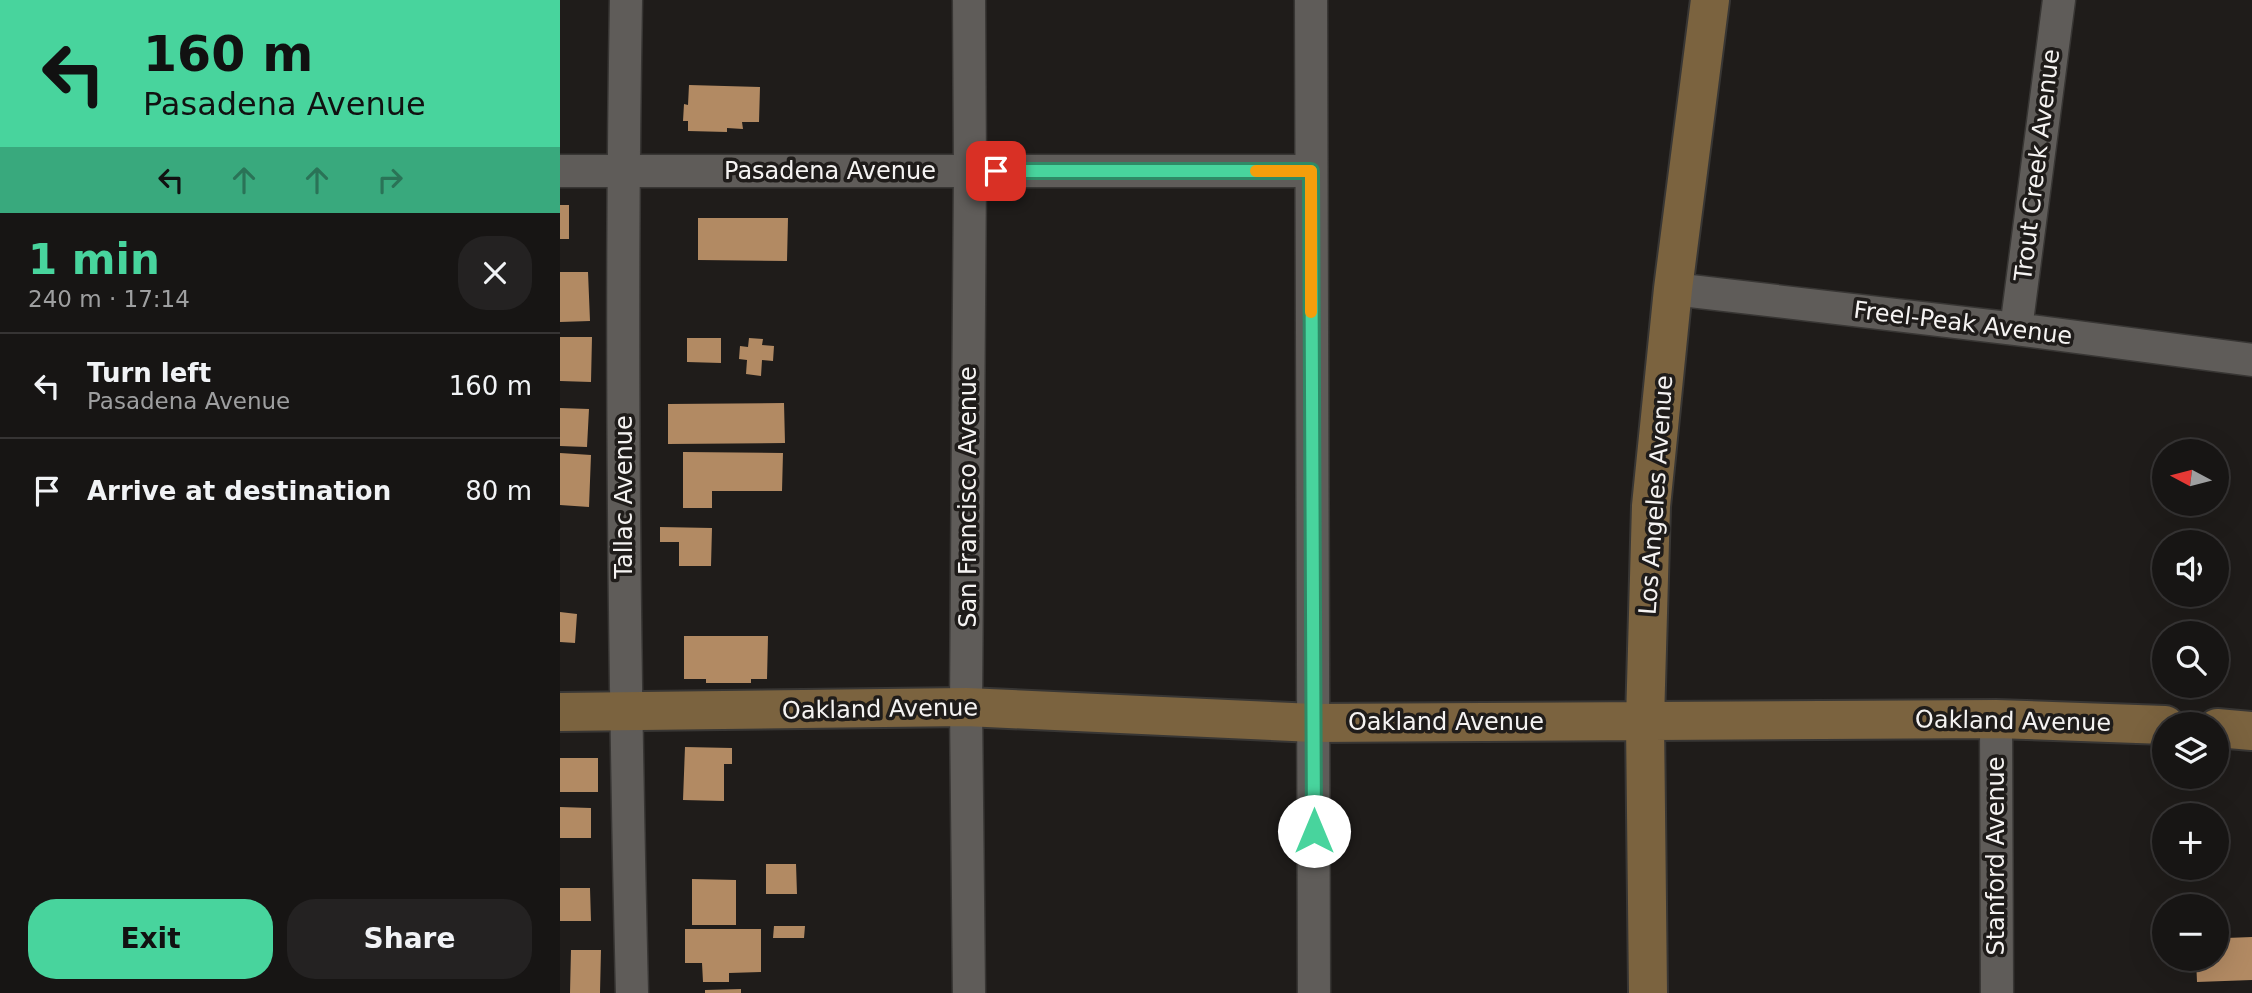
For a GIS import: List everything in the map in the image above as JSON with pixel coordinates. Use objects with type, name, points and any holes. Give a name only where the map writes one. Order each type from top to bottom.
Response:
[{"type":"street","name":"Tallac Avenue","points":[[626,0],[623,172],[625,712],[632,993]]},
{"type":"street","name":"San Francisco Avenue","points":[[969,0],[966,707],[969,993]]},
{"type":"street","points":[[1311,0],[1314,993]]},
{"type":"street","name":"Los Angeles Avenue","points":[[1648,993],[1645,721],[1651,506],[1673,289],[1710,0]]},
{"type":"street","name":"Trout Creek Avenue","points":[[2016,329],[2059,0]]},
{"type":"street","name":"Pasadena Avenue","points":[[560,171],[1311,171]]},
{"type":"street","name":"Freel-Peak Avenue","points":[[1673,289],[2252,360]]},
{"type":"street","name":"Oakland Avenue","points":[[560,712],[966,707],[1314,723],[1996,719],[2152,725]]},
{"type":"street","name":"Stanford Avenue","points":[[1996,719],[1997,993]]},
{"type":"street","points":[[2229,729],[2252,731]]},
{"type":"building","points":[[689,85],[760,87],[759,122],[742,122],[743,129],[727,128],[727,132],[688,131],[688,121],[683,121],[684,104],[688,105]]},
{"type":"building","points":[[560,205],[569,205],[569,239],[560,239]]},
{"type":"building","points":[[698,218],[788,218],[787,261],[698,260]]},
{"type":"building","points":[[560,272],[588,272],[590,321],[560,322]]},
{"type":"building","points":[[560,337],[592,337],[591,382],[560,381]]},
{"type":"building","points":[[687,338],[721,338],[721,363],[687,362]]},
{"type":"building","points":[[749,338],[763,339],[762,345],[774,346],[773,361],[762,360],[761,376],[746,374],[747,360],[739,359],[740,346],[748,347]]},
{"type":"building","points":[[784,403],[785,443],[668,444],[668,404]]},
{"type":"building","points":[[560,408],[589,409],[587,447],[560,446]]},
{"type":"building","points":[[683,452],[783,453],[782,491],[712,491],[712,508],[683,508]]},
{"type":"building","points":[[560,453],[591,455],[589,507],[560,505]]},
{"type":"building","points":[[660,527],[712,528],[711,566],[679,566],[679,542],[660,542]]},
{"type":"building","points":[[560,612],[577,614],[575,643],[560,642]]},
{"type":"building","points":[[684,636],[768,636],[767,679],[751,679],[751,683],[706,683],[706,679],[684,679]]},
{"type":"building","points":[[685,747],[732,748],[732,764],[724,764],[724,801],[683,800]]},
{"type":"building","points":[[560,758],[598,758],[598,792],[560,792]]},
{"type":"building","points":[[560,807],[591,808],[591,838],[560,838]]},
{"type":"building","points":[[766,864],[796,864],[797,894],[766,894]]},
{"type":"building","points":[[692,879],[736,880],[736,925],[692,925]]},
{"type":"building","points":[[560,888],[590,888],[591,921],[560,921]]},
{"type":"building","points":[[774,926],[805,926],[804,938],[773,938]]},
{"type":"building","points":[[685,929],[761,929],[761,972],[729,973],[729,982],[703,982],[702,963],[685,963]]},
{"type":"building","points":[[2252,937],[2252,980],[2197,982],[2197,971],[2229,971],[2229,938]]},
{"type":"building","points":[[571,950],[601,950],[600,993],[570,993]]},
{"type":"building","points":[[741,989],[741,993],[705,993],[705,990]]},
{"type":"slow traffic","points":[[1256,171],[1311,171],[1311,312]]},
{"type":"route","points":[[996,171],[1311,171],[1314,831]]}]
